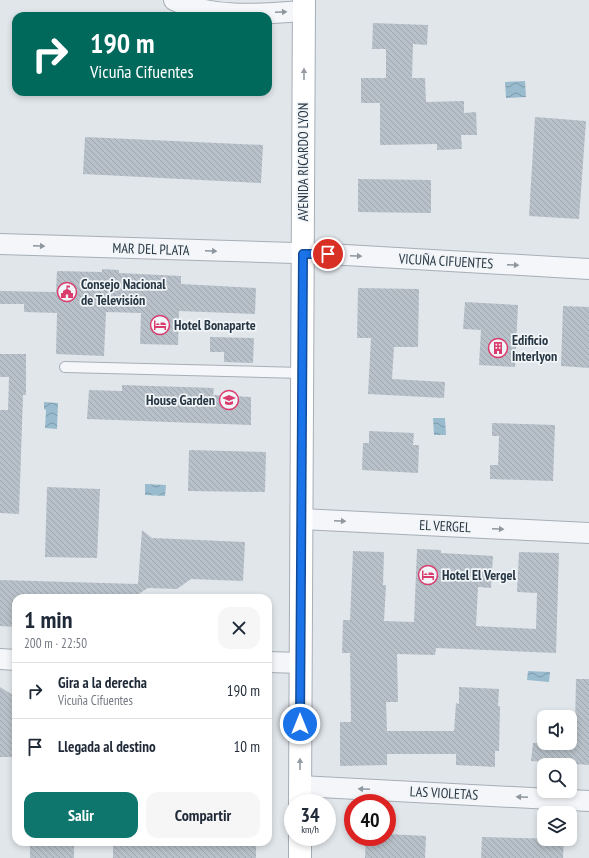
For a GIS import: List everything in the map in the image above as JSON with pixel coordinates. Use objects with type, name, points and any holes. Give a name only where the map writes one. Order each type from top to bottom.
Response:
[{"type":"street","points":[[174,0],[189,7],[214,12],[304,6]]},
{"type":"street","name":"AVENIDA RICARDO LYON","points":[[300,794],[304,6]]},
{"type":"street","name":"MAR DEL PLATA","points":[[0,244],[303,254]]},
{"type":"street","name":"VICUÑA CIFUENTES","points":[[303,254],[589,270]]},
{"type":"street","name":"EL VERGEL","points":[[301,519],[589,533]]},
{"type":"street","points":[[0,660],[12,660]]},
{"type":"street","points":[[272,662],[301,663]]},
{"type":"street","name":"LAS VIOLETAS","points":[[336,795],[589,801]]},
{"type":"street","points":[[300,846],[300,858]]},
{"type":"lane","points":[[65,367],[302,373]]},
{"type":"water","points":[[525,81],[526,97],[506,98],[505,82]]},
{"type":"water","points":[[44,402],[58,403],[57,429],[45,428],[46,410],[44,409]]},
{"type":"water","points":[[433,418],[445,418],[446,435],[434,435]]},
{"type":"water","points":[[145,484],[166,485],[165,496],[145,495]]},
{"type":"water","points":[[528,671],[550,672],[549,682],[527,680]]},
{"type":"building","points":[[373,23],[428,25],[427,45],[413,44],[412,78],[425,78],[426,102],[464,101],[464,113],[476,112],[477,135],[461,135],[462,149],[437,150],[437,144],[380,145],[380,103],[361,103],[361,78],[386,78],[386,49],[372,49]]},
{"type":"building","points":[[535,117],[586,121],[579,219],[529,216]]},
{"type":"building","points":[[85,137],[263,145],[261,183],[83,174]]},
{"type":"building","points":[[358,179],[431,180],[431,213],[358,212]]},
{"type":"building","points":[[102,269],[119,270],[119,273],[181,276],[181,284],[256,288],[255,314],[179,311],[178,345],[140,344],[141,313],[106,312],[104,356],[56,354],[57,313],[24,312],[24,304],[0,304],[0,291],[56,292],[57,271],[102,272]]},
{"type":"building","points":[[358,288],[419,289],[418,347],[394,347],[392,379],[445,382],[444,398],[368,394],[371,338],[357,338]]},
{"type":"building","name":"Edificio Interlyon","points":[[465,302],[518,305],[515,367],[479,365],[481,330],[463,329]]},
{"type":"building","points":[[563,306],[589,307],[589,368],[561,366]]},
{"type":"building","points":[[210,337],[254,338],[253,363],[224,362],[224,352],[210,352]]},
{"type":"building","points":[[0,354],[26,354],[26,395],[23,395],[19,514],[0,513],[0,410],[8,410],[9,377],[0,377]]},
{"type":"building","points":[[122,385],[214,388],[213,395],[251,397],[251,425],[87,419],[89,390],[122,391]]},
{"type":"building","points":[[492,423],[555,425],[553,481],[490,479],[490,465],[498,465],[499,436],[492,436]]},
{"type":"building","points":[[369,431],[414,433],[413,445],[419,445],[418,473],[362,470],[363,443],[369,443]]},
{"type":"building","points":[[189,450],[266,452],[265,492],[188,491]]},
{"type":"building","points":[[47,487],[100,489],[97,558],[45,557]]},
{"type":"building","points":[[142,530],[152,538],[245,542],[243,581],[191,579],[177,589],[148,588],[138,594],[12,594],[12,627],[0,626],[0,580],[138,584]]},
{"type":"building","points":[[417,549],[441,550],[441,553],[493,556],[491,588],[478,587],[476,626],[536,629],[537,593],[517,592],[519,552],[559,553],[556,653],[436,648],[435,655],[397,654],[398,702],[386,702],[387,731],[454,731],[456,703],[459,704],[459,687],[499,689],[499,751],[495,751],[495,767],[456,765],[456,754],[387,754],[387,765],[340,766],[340,722],[351,722],[350,653],[342,653],[343,620],[350,620],[353,551],[384,552],[383,585],[386,585],[384,621],[414,622]]},
{"type":"building","points":[[576,679],[589,679],[589,765],[577,764],[577,758],[537,758],[537,761],[531,761],[533,743],[537,743],[537,750],[577,750],[577,710],[575,710]]},
{"type":"building","points":[[0,687],[12,694],[12,757],[0,757]]},
{"type":"building","points":[[396,834],[426,836],[425,858],[365,858],[366,846],[396,846]]},
{"type":"building","points":[[482,837],[537,838],[537,846],[564,846],[563,858],[481,858]]},
{"type":"building","points":[[30,846],[74,846],[74,858],[30,858]]},
{"type":"building","points":[[113,846],[256,846],[256,858],[113,858]]},
{"type":"place","name":"Consejo Nacional de Televisión","points":[[67,292]]},
{"type":"place","name":"Hotel Bonaparte","points":[[160,325]]},
{"type":"place","name":"Edificio Interlyon","points":[[498,348]]},
{"type":"place","name":"House Garden","points":[[229,400]]},
{"type":"place","name":"Hotel El Vergel","points":[[428,575]]},
{"type":"route","points":[[300,724],[303,254],[328,254]]}]
